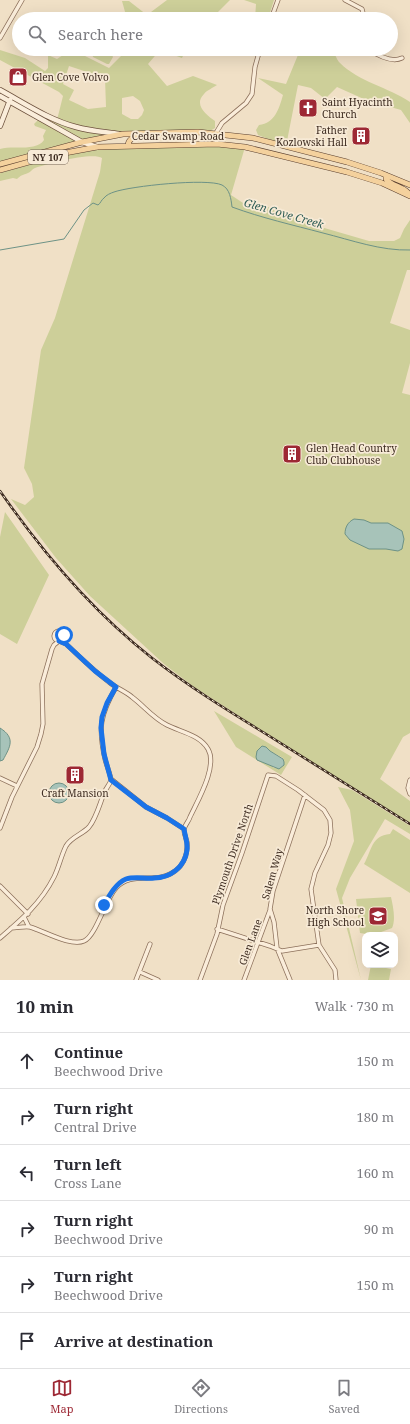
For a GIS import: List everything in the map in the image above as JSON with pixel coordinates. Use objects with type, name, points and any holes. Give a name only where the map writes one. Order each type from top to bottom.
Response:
[{"type":"main road","name":"Cedar Swamp Road","points":[[0,90],[11,100],[82,142],[97,146],[217,144],[245,147],[330,167],[410,195]]},
{"type":"main road","name":"Cedar Swamp Road","points":[[0,96],[75,127],[123,134],[173,132],[216,133],[253,138],[332,158],[386,175],[410,185]]},
{"type":"main road","points":[[0,126],[11,100]]},
{"type":"main road","points":[[128,145],[129,141],[134,137],[158,136],[173,132]]},
{"type":"main road","name":"NY 107","points":[[0,164],[82,142],[123,134]]},
{"type":"main road","name":"NY 107","points":[[0,170],[54,155],[97,146]]},
{"type":"main road","points":[[330,167],[332,158]]},
{"type":"main road","points":[[386,175],[386,180],[388,182],[407,191],[410,195]]},
{"type":"street","points":[[15,12],[22,0]]},
{"type":"street","points":[[274,12],[278,0]]},
{"type":"street","points":[[345,0],[362,9],[363,12]]},
{"type":"street","points":[[0,37],[12,17]]},
{"type":"street","points":[[217,144],[216,133],[225,119],[246,103],[252,94],[255,66],[258,56]]},
{"type":"street","points":[[382,56],[393,60],[402,58]]},
{"type":"street","points":[[0,828],[17,786],[37,747],[43,724],[41,690],[43,676],[54,645],[59,641],[66,644],[95,671],[132,697],[156,718],[167,725],[196,738],[206,745],[212,759],[209,774],[184,829],[187,850],[184,861],[171,874],[163,877],[134,878],[121,882],[110,896],[92,933],[85,941],[80,943],[72,942],[29,927],[11,928]]},
{"type":"street","points":[[116,687],[107,703],[102,717],[101,728],[104,754],[111,780],[146,807],[184,829]]},
{"type":"street","name":"Plymouth Drive North","points":[[200,980],[217,929],[223,905],[268,775],[276,776],[305,795]]},
{"type":"street","points":[[0,778],[17,786]]},
{"type":"street","points":[[0,938],[28,914],[50,886],[66,847],[69,842],[86,830],[91,823],[111,780]]},
{"type":"street","points":[[410,780],[408,787],[410,794]]},
{"type":"street","points":[[305,795],[324,810],[331,823],[328,845],[315,873],[311,889],[319,946],[335,970],[336,980]]},
{"type":"street","name":"Salem Way","points":[[290,980],[277,948],[274,922],[270,909],[273,891],[305,795]]},
{"type":"street","points":[[0,886],[28,914]]},
{"type":"street","name":"Glen Lane","points":[[244,980],[270,909]]},
{"type":"street","points":[[24,917],[29,927]]},
{"type":"street","points":[[217,929],[277,948],[282,951],[319,946]]},
{"type":"street","points":[[136,980],[150,944]]},
{"type":"street","points":[[140,972],[158,980]]},
{"type":"green space","points":[[167,0],[230,0],[218,12],[151,12]]},
{"type":"green space","points":[[244,0],[274,0],[270,12],[255,12],[256,4]]},
{"type":"green space","points":[[122,1],[129,1],[143,12],[125,12]]},
{"type":"green space","points":[[0,50],[12,54],[12,56],[25,58],[45,71],[48,68],[48,56],[57,59],[62,56],[85,56],[109,68],[121,56],[155,56],[148,64],[167,86],[193,76],[217,85],[205,93],[200,102],[202,109],[215,121],[215,128],[210,131],[123,134],[0,162],[0,149],[35,146],[44,140],[43,136],[46,130],[35,126],[34,124],[38,120],[44,122],[38,113],[57,120],[63,96],[59,92],[0,60]],"holes":[[[69,66],[105,78],[106,107],[88,109],[69,100],[74,90],[63,84]],[[133,96],[140,101],[144,110],[138,119],[131,119],[122,114],[122,98]]]},
{"type":"green space","points":[[298,56],[336,56],[348,70],[356,75],[410,102],[410,123],[401,110],[366,100],[337,87],[325,99],[311,88],[298,85],[286,146],[258,135],[256,130],[259,125],[264,124],[273,118],[278,110],[283,95],[258,78],[286,84]]},
{"type":"green space","points":[[93,57],[113,57],[109,64],[107,64]]},
{"type":"green space","points":[[155,145],[224,145],[245,147],[231,195],[243,203],[268,207],[314,225],[369,241],[394,241],[400,238],[410,220],[410,270],[407,270],[390,323],[410,330],[410,363],[402,393],[410,395],[410,733],[403,737],[380,779],[410,801],[410,824],[194,687],[164,664],[90,596],[56,558],[11,499],[25,505],[34,497],[32,484],[24,468],[41,350],[55,318],[100,172],[102,158],[89,156],[59,161],[35,168],[17,179],[13,178],[0,181],[0,173],[64,156],[102,148]]},
{"type":"green space","points":[[5,512],[49,575],[17,644],[0,634],[0,537]]},
{"type":"green space","points":[[214,711],[292,757],[281,775],[236,747]],"holes":[[[266,747],[283,758],[284,762],[274,768],[271,765]]]},
{"type":"green space","points":[[338,787],[352,790],[410,826],[410,834],[385,819],[350,878],[342,898],[361,980],[336,889],[354,841],[350,810]]},
{"type":"green space","points":[[393,829],[410,840],[410,893],[364,864],[373,844],[384,835],[390,834]]},
{"type":"green space","points":[[391,897],[394,917],[392,928],[381,932],[360,933],[356,899]]},
{"type":"green space","points":[[370,968],[391,969],[389,980],[368,980]]},
{"type":"water","points":[[354,519],[364,520],[371,523],[388,523],[402,531],[404,539],[402,549],[398,551],[369,549],[350,540],[345,534],[347,525]]},
{"type":"water","points":[[0,728],[8,735],[10,743],[3,760],[0,761]]},
{"type":"water","points":[[262,746],[266,747],[283,759],[284,765],[279,769],[257,760],[257,751]]},
{"type":"water","points":[[59,783],[66,786],[69,793],[66,800],[59,803],[52,800],[49,793],[52,786]]},
{"type":"waterway","name":"Glen Cove Creek","points":[[0,250],[64,239],[84,210],[93,203],[98,205],[106,196],[114,192],[152,185],[201,182],[214,183],[225,187],[230,194],[232,207],[243,211],[366,244],[388,249],[410,250]]},
{"type":"railway","points":[[0,491],[33,537],[89,601],[109,621],[152,658],[222,707],[410,824]]},
{"type":"place","name":"Glen Cove Volvo","points":[[18,77]]},
{"type":"place","name":"Saint Hyacinth Church","points":[[308,108]]},
{"type":"place","name":"Father Kozlowski Hall","points":[[361,136]]},
{"type":"place","name":"Glen Head Country Club Clubhouse","points":[[292,454]]},
{"type":"place","name":"Craft Mansion","points":[[75,775]]},
{"type":"place","name":"North Shore High School","points":[[378,916]]},
{"type":"route","points":[[64,635],[62,640],[59,641],[66,644],[95,671],[116,687],[104,710],[101,728],[104,754],[111,780],[146,807],[175,822],[184,829],[187,843],[184,861],[175,872],[163,877],[134,878],[121,882],[104,905]]}]
